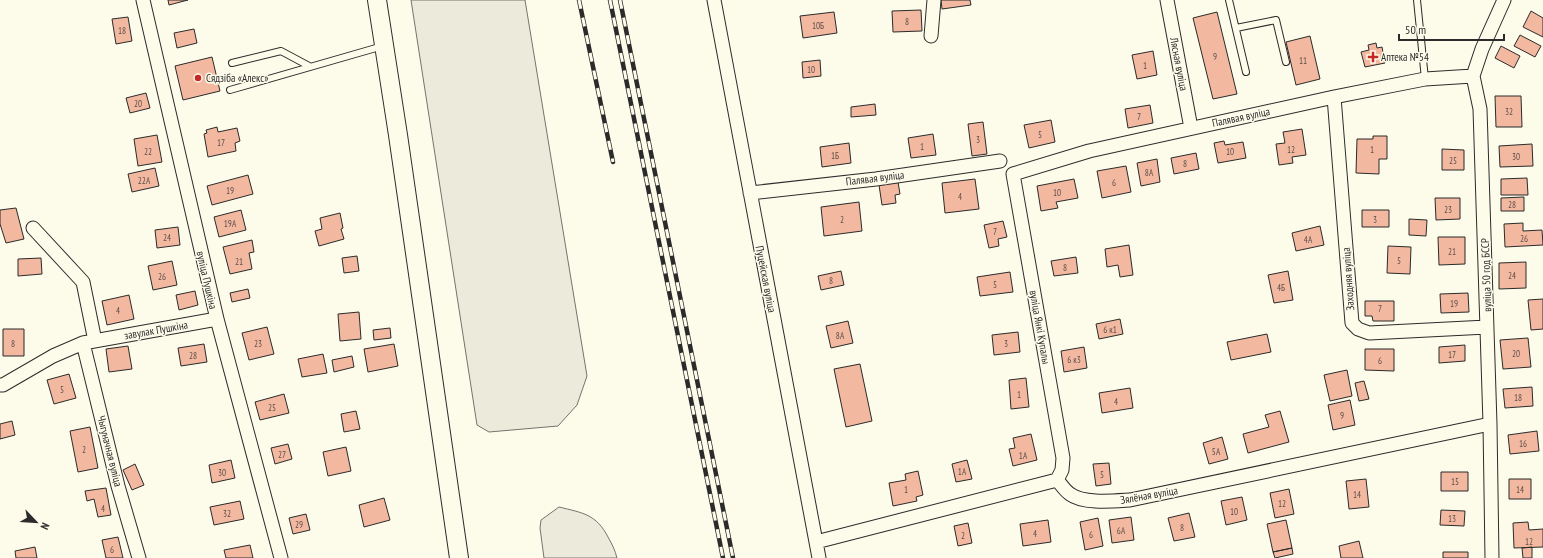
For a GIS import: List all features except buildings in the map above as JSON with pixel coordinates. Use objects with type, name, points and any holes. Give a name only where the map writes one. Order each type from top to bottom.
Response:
[{"type":"street","name":"вуліца Пушкіна","points":[[143,0],[216,319],[281,558]]},
{"type":"street","points":[[377,0],[459,558]]},
{"type":"street","name":"Пуцейская вуліца","points":[[714,0],[819,558]]},
{"type":"street","points":[[931,36],[934,0]]},
{"type":"street","name":"Лясная вуліца","points":[[1167,0],[1191,128]]},
{"type":"street","points":[[1473,76],[1482,49],[1504,0]]},
{"type":"street","name":"Палявая вуліца","points":[[1012,174],[1089,151],[1334,97],[1425,79],[1473,76]]},
{"type":"street","name":"вуліца 50 год БССР","points":[[1473,76],[1480,109],[1490,424],[1492,558]]},
{"type":"street","name":"Заходняя вуліца","points":[[1334,97],[1352,323],[1358,329],[1369,333],[1487,327]]},
{"type":"street","name":"Палявая вуліца","points":[[750,194],[876,179],[1000,161]]},
{"type":"street","name":"вуліца Янкі Купалы","points":[[1012,174],[1063,458],[1062,470],[1057,480]]},
{"type":"street","points":[[33,228],[83,282],[89,342]]},
{"type":"street","name":"завулак Пушкіна","points":[[0,385],[3,385],[53,356],[89,342],[216,319]]},
{"type":"street","name":"Чыгуначная вуліца","points":[[89,342],[118,486],[139,558]]},
{"type":"street","name":"Зялёная вуліца","points":[[1057,480],[1070,494],[1079,499],[1093,501],[1130,500],[1490,424]]},
{"type":"street","points":[[816,542],[1057,480]]},
{"type":"lane","points":[[1229,0],[1246,72]]},
{"type":"lane","points":[[1417,0],[1425,79]]},
{"type":"lane","points":[[1236,28],[1276,20],[1286,62]]},
{"type":"lane","points":[[230,90],[384,45]]},
{"type":"lane","points":[[232,63],[281,51],[309,66]]},
{"type":"shaded area","points":[[411,0],[525,0],[587,376],[577,405],[558,426],[489,432],[477,425]]},
{"type":"shaded area","points":[[559,507],[582,513],[599,523],[611,542],[617,558],[544,558],[540,528],[541,520]]},
{"type":"railway","points":[[579,0],[613,162]]},
{"type":"railway","points":[[610,0],[723,558]]},
{"type":"railway","points":[[620,0],[733,558]]},
{"type":"place","name":"Аптека №54","points":[[1373,57]]},
{"type":"place","name":"Сядзіба «Алекс»","points":[[198,78]]}]
